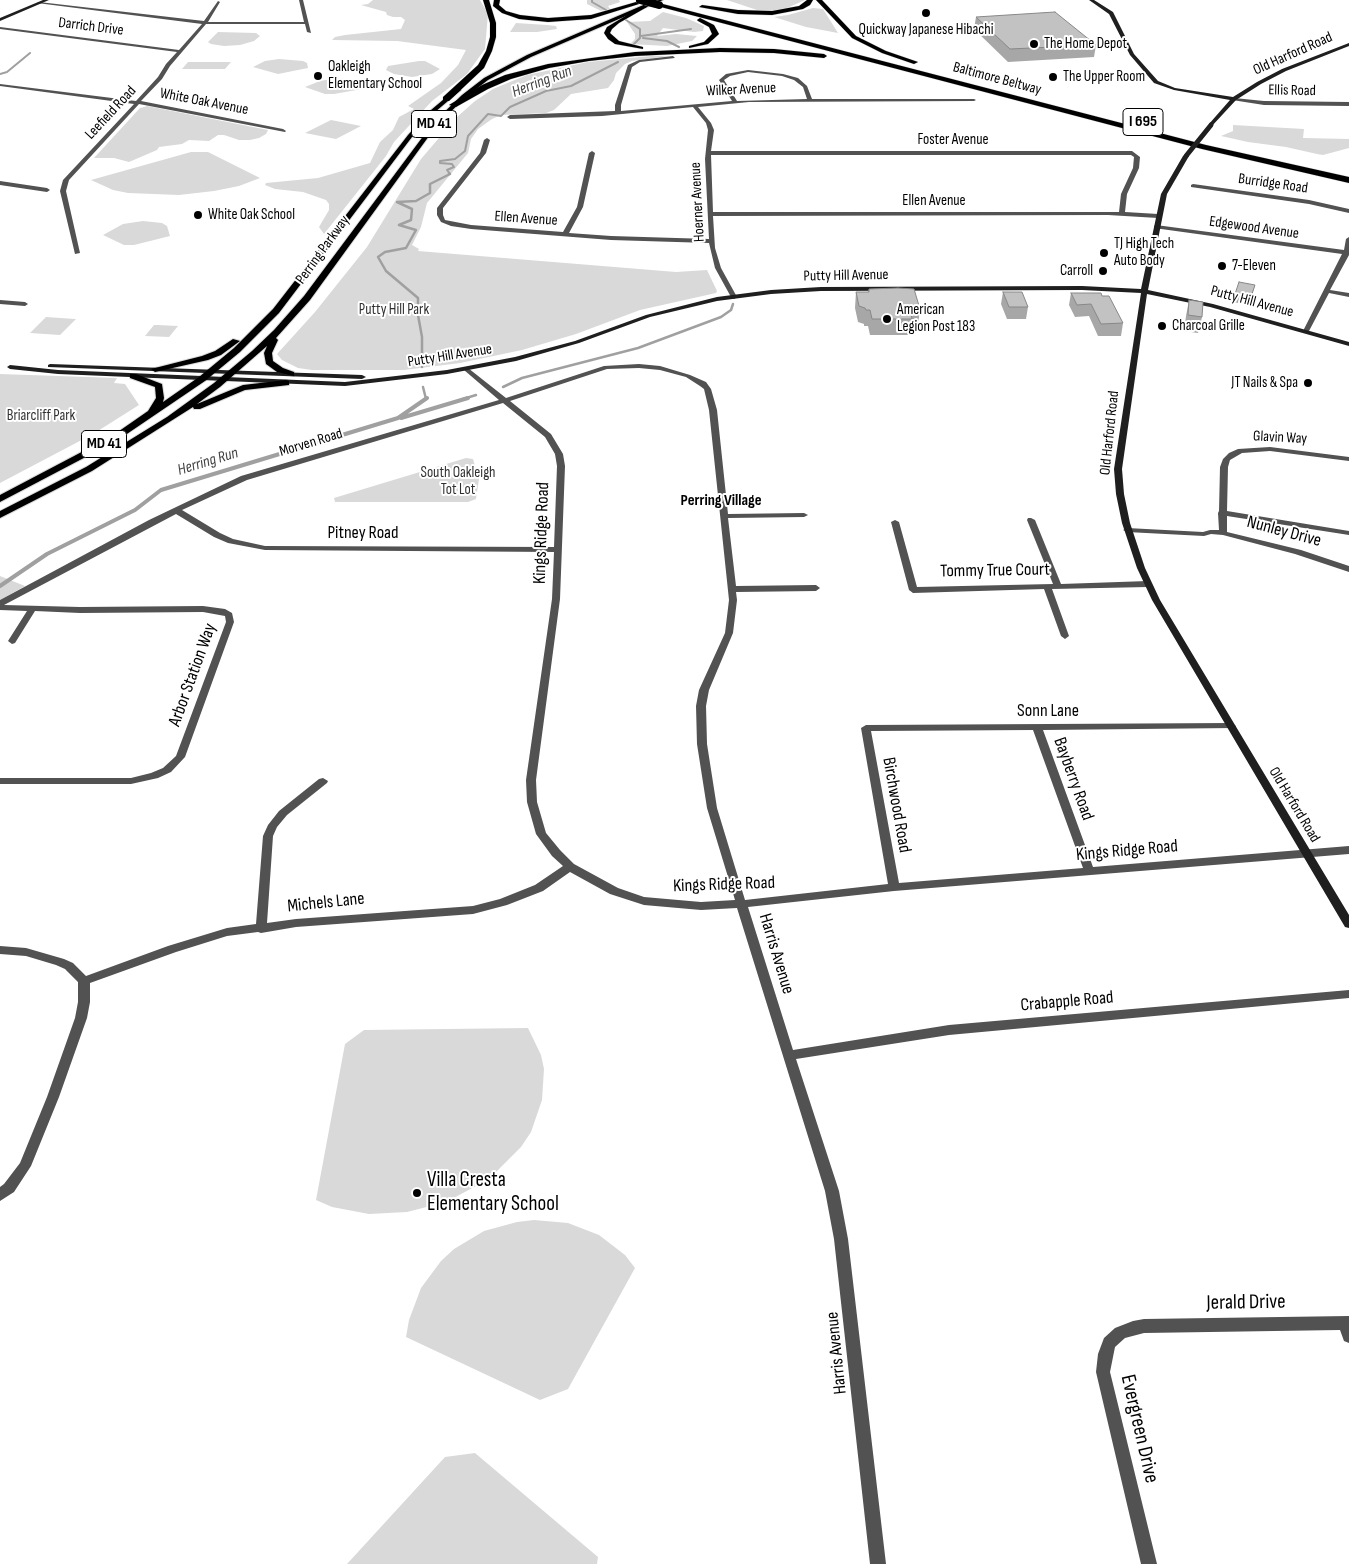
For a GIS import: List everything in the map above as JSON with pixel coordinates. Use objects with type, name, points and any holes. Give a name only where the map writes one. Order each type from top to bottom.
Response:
[{"type":"highway","points":[[446,99],[481,66],[489,51],[494,37],[493,23],[486,0]]},
{"type":"highway","points":[[496,0],[496,6],[504,12],[519,17],[548,20],[591,16],[643,2]]},
{"type":"highway","points":[[675,2],[720,10],[764,14],[794,10],[805,6],[810,0]]},
{"type":"highway","points":[[819,0],[843,28],[854,37],[884,52],[919,63]]},
{"type":"highway","points":[[643,2],[610,28],[607,33],[610,38],[627,46],[659,50],[694,46],[706,43],[715,37],[716,31],[712,26],[663,4]]},
{"type":"highway","name":"Baltimore Beltway","points":[[663,4],[675,2],[1214,149],[1349,180]]},
{"type":"highway","name":"Baltimore Beltway","points":[[663,4],[935,73],[1349,172]]},
{"type":"highway","points":[[453,105],[490,84],[535,69],[588,59],[661,52],[739,50],[790,52],[935,73]]},
{"type":"highway","points":[[928,66],[935,73]]},
{"type":"main road","name":"Perring Parkway","points":[[0,515],[89,469],[170,420],[234,372],[278,332],[307,298],[435,124],[453,105],[486,79],[506,68],[643,2]]},
{"type":"main road","name":"Perring Parkway","points":[[0,499],[73,462],[152,414],[213,371],[259,329],[276,310],[410,136],[446,99],[476,77],[519,54],[643,2],[663,4]]},
{"type":"main road","points":[[155,369],[191,362],[218,353],[228,348],[276,310]]},
{"type":"main road","points":[[278,332],[267,358],[273,366],[291,374]]},
{"type":"main road","points":[[133,376],[159,386],[161,391],[160,398],[152,414]]},
{"type":"main road","points":[[170,420],[229,392],[286,382]]},
{"type":"street","points":[[0,20],[47,0]]},
{"type":"street","points":[[301,0],[309,32]]},
{"type":"street","points":[[1091,0],[1111,13],[1129,50],[1140,66],[1156,82],[1174,89],[1234,99]]},
{"type":"street","name":"Leefield Road","points":[[77,253],[64,198],[64,185],[70,174],[160,78],[179,51],[205,23],[218,2]]},
{"type":"street","points":[[39,3],[205,23],[250,25],[306,23]]},
{"type":"street","name":"Darrich Drive","points":[[0,28],[179,51]]},
{"type":"street","name":"Old Harford Road","points":[[1349,44],[1284,70],[1234,99],[1186,156],[1164,194],[1144,291],[1119,455],[1119,481],[1127,527],[1148,584],[1349,924]]},
{"type":"street","points":[[618,112],[618,105],[630,66],[639,61],[673,57]]},
{"type":"street","points":[[735,102],[721,80],[728,75],[748,71],[784,75],[796,79],[805,86],[810,100]]},
{"type":"street","name":"White Oak Avenue","points":[[0,86],[138,102],[283,131]]},
{"type":"street","name":"Ellis Road","points":[[1234,99],[1269,103],[1349,104]]},
{"type":"street","name":"Wilker Avenue","points":[[510,117],[618,112],[735,102],[974,100]]},
{"type":"street","name":"Hoerner Avenue","points":[[695,106],[711,130],[708,153],[711,241],[718,268],[734,296]]},
{"type":"street","name":"Ellen Avenue","points":[[487,140],[483,153],[440,208],[440,215],[443,221],[458,226],[640,240],[711,241]]},
{"type":"street","points":[[565,234],[580,206],[592,153]]},
{"type":"street","name":"Foster Avenue","points":[[708,153],[1132,153],[1137,158],[1136,168],[1124,194],[1122,214]]},
{"type":"street","points":[[0,183],[47,190]]},
{"type":"street","name":"Burridge Road","points":[[1192,186],[1309,202],[1349,211]]},
{"type":"street","name":"Ellen Avenue","points":[[710,214],[1122,214],[1158,216]]},
{"type":"street","name":"Edgewood Avenue","points":[[1156,227],[1347,253]]},
{"type":"street","points":[[1306,331],[1347,253],[1349,239]]},
{"type":"street","name":"Putty Hill Avenue","points":[[0,366],[58,372],[133,376],[345,384],[466,369],[516,359],[559,348],[664,311],[734,296],[821,289],[1090,288],[1144,291],[1200,302],[1349,344]]},
{"type":"street","points":[[1327,291],[1349,295]]},
{"type":"street","points":[[0,302],[25,304]]},
{"type":"street","name":"Putty Hill Avenue","points":[[10,367],[66,366],[347,376],[378,379]]},
{"type":"street","name":"Morven Road","points":[[0,605],[176,510],[244,478],[503,401],[606,367],[650,366]]},
{"type":"street","name":"Harris Avenue","points":[[650,366],[697,380],[707,390],[713,410],[733,610],[729,633],[704,690],[701,706],[702,744],[712,808],[832,1191],[841,1239],[878,1564]]},
{"type":"street","name":"Kings Ridge Road","points":[[466,369],[548,436],[559,454],[561,466],[556,599],[531,780],[532,802],[541,834],[570,867],[614,890],[644,901],[701,906],[742,904],[894,887],[1349,850]]},
{"type":"street","name":"Glavin Way","points":[[1223,533],[1224,467],[1227,458],[1238,453],[1270,449],[1349,459]]},
{"type":"street","name":"Pitney Road","points":[[176,510],[224,538],[246,545],[265,548],[559,550]]},
{"type":"street","points":[[1222,513],[1349,533]]},
{"type":"street","points":[[725,516],[804,515]]},
{"type":"street","points":[[1031,520],[1058,586]]},
{"type":"street","name":"Tommy True Court","points":[[895,522],[913,590],[1148,584]]},
{"type":"street","name":"Nunley Drive","points":[[1127,527],[1204,534],[1210,532],[1223,533],[1298,552],[1349,569]]},
{"type":"street","points":[[1047,587],[1065,636]]},
{"type":"street","points":[[731,589],[816,588]]},
{"type":"street","name":"Arbor Station Way","points":[[0,605],[32,609],[203,609],[226,612],[230,622],[180,757],[168,770],[154,776],[131,781],[0,781]]},
{"type":"street","points":[[12,642],[32,609]]},
{"type":"street","name":"Sonn Lane","points":[[866,728],[1231,726]]},
{"type":"street","name":"Bayberry Road","points":[[1037,727],[1089,871]]},
{"type":"street","name":"Birchwood Road","points":[[866,728],[894,887]]},
{"type":"street","points":[[261,928],[268,836],[273,825],[283,813],[323,781]]},
{"type":"street","name":"Michels Lane","points":[[84,981],[172,949],[227,932],[296,923],[473,910],[503,902],[539,888],[570,867]]},
{"type":"street","points":[[0,950],[26,952],[60,962],[68,966],[84,981],[84,1002],[81,1018],[53,1097],[25,1166],[10,1188],[0,1195]]},
{"type":"street","name":"Crabapple Road","points":[[789,1054],[958,1030],[1349,994]]},
{"type":"street","name":"Jerald Drive","points":[[1144,1326],[1347,1327]]},
{"type":"street","name":"Evergreen Drive","points":[[1144,1326],[1120,1333],[1109,1343],[1105,1354],[1103,1372],[1149,1564]]},
{"type":"green space","points":[[373,0],[480,0],[488,14],[485,49],[467,74],[432,101],[394,142],[386,156],[324,234],[319,227],[329,210],[329,204],[326,200],[303,192],[275,189],[265,185],[266,183],[318,178],[370,163],[380,142],[393,130],[399,117],[414,109],[408,106],[441,83],[458,65],[466,50],[397,41],[332,40],[335,37],[345,35],[401,29],[405,20],[401,17],[393,17],[387,15],[386,12],[361,5],[368,4]]},
{"type":"green space","points":[[587,0],[619,0],[620,2],[608,6],[610,9],[601,11],[587,4]]},
{"type":"green space","points":[[727,0],[805,0],[787,8],[771,11],[757,10]]},
{"type":"green space","points":[[813,8],[823,9],[838,33],[806,27],[774,17],[788,15]]},
{"type":"green space","points":[[663,12],[686,18],[704,26],[703,31],[694,32],[663,28],[657,36],[676,34],[697,36],[692,41],[667,46],[630,44],[635,39],[635,34],[627,22],[650,21]]},
{"type":"green space","points":[[516,23],[556,26],[557,29],[537,32],[510,32]]},
{"type":"green space","points":[[218,32],[256,33],[260,36],[254,41],[240,45],[224,46],[208,42]]},
{"type":"green space","name":"Putty Hill Park","points":[[669,56],[632,61],[625,64],[616,73],[614,80],[608,88],[571,94],[554,110],[546,113],[501,115],[478,129],[471,139],[468,153],[427,203],[421,227],[412,245],[419,249],[418,251],[676,272],[707,270],[717,291],[716,293],[640,310],[576,334],[522,350],[460,363],[404,370],[312,370],[298,368],[282,360],[277,354],[315,312],[367,247],[421,159],[456,118],[475,101],[493,89],[527,75],[588,62]]},
{"type":"green space","points":[[279,59],[303,61],[307,63],[308,68],[278,74],[253,67],[265,61]]},
{"type":"green space","points":[[425,61],[440,69],[432,74],[412,77],[394,74],[386,70],[388,66]]},
{"type":"green space","points":[[188,62],[231,62],[225,69],[182,69]]},
{"type":"green space","points":[[337,78],[362,82],[364,86],[362,89],[334,94],[325,94],[305,87],[320,81]]},
{"type":"green space","points":[[147,106],[268,130],[266,134],[259,138],[250,140],[239,140],[218,135],[209,141],[189,140],[182,144],[159,147],[157,150],[129,162],[114,158],[94,158],[140,108]]},
{"type":"green space","points":[[331,120],[361,126],[336,139],[305,133]]},
{"type":"green space","points":[[1233,125],[1304,129],[1303,138],[1349,139],[1349,148],[1323,155],[1221,136],[1233,131]]},
{"type":"green space","points":[[191,152],[208,152],[260,178],[239,186],[179,195],[128,193],[113,190],[91,180]]},
{"type":"green space","points":[[143,221],[162,223],[167,226],[170,236],[134,245],[124,245],[103,235],[123,224]]},
{"type":"green space","points":[[46,317],[76,319],[60,335],[30,333]]},
{"type":"green space","points":[[154,325],[178,326],[169,337],[145,336]]},
{"type":"green space","name":"Briarcliff Park","points":[[0,374],[117,378],[114,383],[125,384],[139,405],[93,434],[0,483]]},
{"type":"green space","name":"South Oakleigh Tot Lot","points":[[466,458],[473,459],[479,479],[476,499],[468,502],[335,502],[334,498]]},
{"type":"green space","points":[[0,576],[25,586],[0,600]]},
{"type":"green space","points":[[528,1028],[541,1055],[544,1069],[542,1100],[531,1132],[521,1147],[495,1173],[480,1184],[446,1202],[407,1212],[369,1214],[332,1207],[316,1200],[345,1044],[364,1030]]},
{"type":"green space","points":[[534,1220],[568,1223],[599,1235],[625,1255],[635,1268],[568,1389],[540,1400],[406,1337],[409,1320],[421,1288],[441,1261],[454,1249],[484,1231],[517,1222]]},
{"type":"green space","points":[[475,1453],[598,1557],[597,1564],[347,1564],[445,1457]]},
{"type":"building","points":[[1055,12],[1096,45],[1010,49],[976,17]]},
{"type":"building","points":[[1239,282],[1255,285],[1251,297],[1235,294]]},
{"type":"building","points":[[869,289],[914,289],[920,309],[910,309],[912,319],[872,319],[870,310],[859,306],[856,292],[869,292]]},
{"type":"building","points":[[1003,292],[1022,292],[1028,307],[1009,307]]},
{"type":"building","points":[[1071,293],[1101,293],[1102,296],[1109,296],[1123,323],[1101,324],[1091,304],[1077,305]]},
{"type":"building","points":[[1189,300],[1203,302],[1202,317],[1188,315]]},
{"type":"waterway","name":"Herring Run","points":[[592,0],[592,2],[606,10]]},
{"type":"waterway","name":"Herring Run","points":[[626,20],[640,29],[640,38],[634,44]]},
{"type":"waterway","points":[[641,36],[691,29]]},
{"type":"waterway","points":[[643,38],[667,41],[679,47]]},
{"type":"waterway","points":[[0,74],[7,72],[30,53]]},
{"type":"waterway","name":"Herring Run","points":[[450,174],[447,170],[454,167],[452,164],[440,163],[440,161],[455,159],[465,151],[468,136],[488,114],[501,116],[510,107],[546,91],[571,86],[618,62]]},
{"type":"waterway","name":"Herring Run","points":[[422,367],[422,337],[418,315],[418,298],[386,271],[378,257],[385,252],[406,248],[416,230],[399,225],[411,220],[412,209],[397,202],[416,201],[430,193],[430,184],[450,174]]},
{"type":"waterway","points":[[503,387],[522,378],[638,348],[721,317],[731,310],[733,304]]},
{"type":"waterway","name":"Herring Run","points":[[423,387],[426,399]]},
{"type":"waterway","points":[[463,399],[476,395]]},
{"type":"waterway","points":[[401,418],[468,398]]},
{"type":"waterway","name":"Herring Run","points":[[0,586],[47,554],[135,510],[161,490],[398,418],[426,399]]},
{"type":"place","name":"Quickway Japanese Hibachi","points":[[926,13]]},
{"type":"place","name":"The Home Depot","points":[[1034,44]]},
{"type":"place","name":"Oakleigh Elementary School","points":[[318,76]]},
{"type":"place","name":"The Upper Room","points":[[1053,77]]},
{"type":"place","name":"White Oak School","points":[[198,215]]},
{"type":"place","name":"TJ High Tech Auto Body","points":[[1104,253]]},
{"type":"place","name":"7-Eleven","points":[[1222,266]]},
{"type":"place","name":"Carroll","points":[[1103,271]]},
{"type":"place","name":"American Legion Post 183","points":[[887,319]]},
{"type":"place","name":"Charcoal Grille","points":[[1162,326]]},
{"type":"place","name":"JT Nails & Spa","points":[[1308,383]]},
{"type":"place","name":"Villa Cresta Elementary School","points":[[417,1193]]},
{"type":"district","name":"Perring Village","points":[[721,501]]}]
